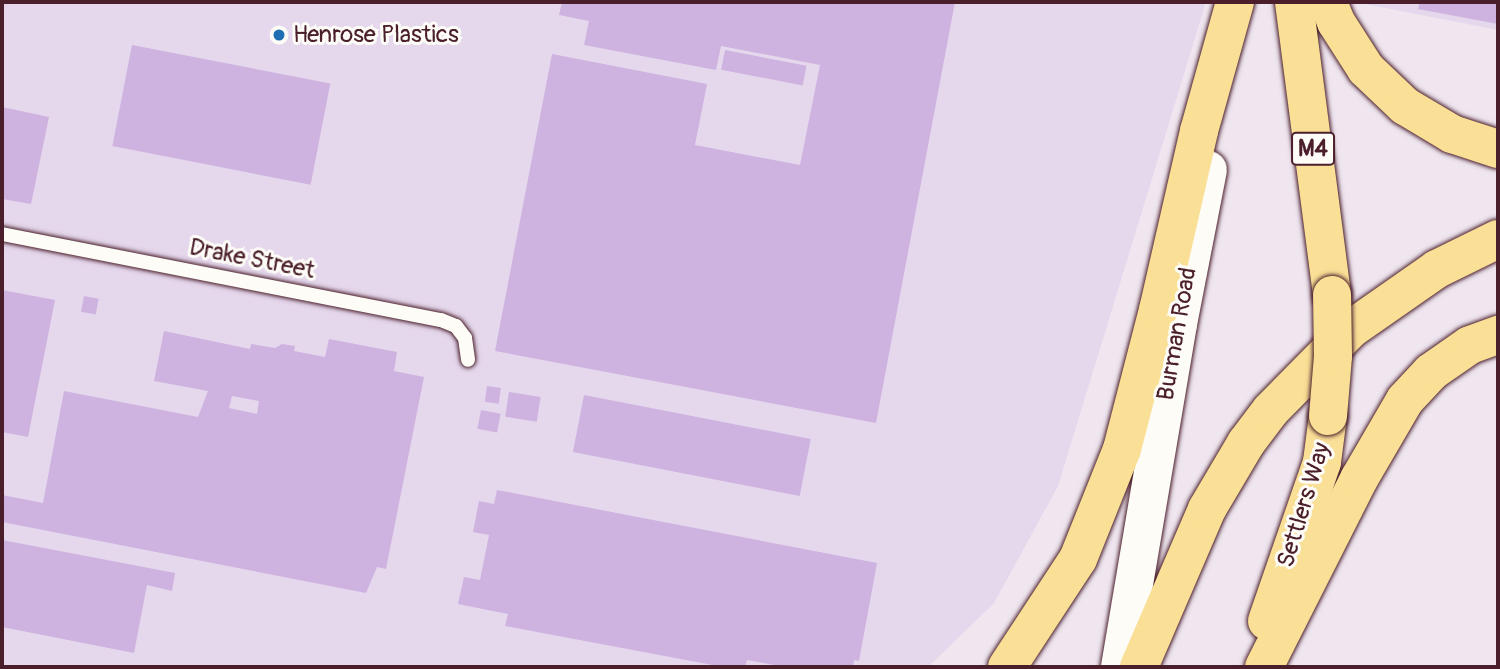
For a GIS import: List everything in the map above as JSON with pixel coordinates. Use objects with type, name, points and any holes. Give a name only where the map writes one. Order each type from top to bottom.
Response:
[{"type":"highway","points":[[1007,667],[1078,559],[1122,449],[1158,310],[1199,131],[1235,2]]},
{"type":"highway","name":"Settlers Way","points":[[1251,667],[1322,462],[1333,356],[1332,295],[1294,2]]},
{"type":"highway","points":[[1328,2],[1336,22],[1366,69],[1405,106],[1452,134],[1498,149]]},
{"type":"highway","points":[[1139,667],[1207,509],[1245,443],[1271,410],[1351,329],[1437,269],[1498,239]]},
{"type":"highway","points":[[1264,667],[1359,480],[1405,400],[1431,372],[1470,345],[1498,335]]},
{"type":"main road","name":"Burman Road","points":[[1120,667],[1176,337],[1240,2]]},
{"type":"lane","name":"Drake Street","points":[[2,234],[441,320],[456,326],[465,338],[468,360]]},
{"type":"shaded area","points":[[2,2],[1206,2],[1058,486],[994,603],[928,667],[2,667]]},
{"type":"shaded area","points":[[1355,2],[1498,2],[1498,30]]},
{"type":"building","points":[[562,2],[955,2],[876,423],[495,351],[552,54],[707,84],[695,145],[800,165],[820,65],[721,46],[716,70],[584,45],[589,21],[559,15]]},
{"type":"building","points":[[1420,2],[1498,2],[1498,24],[1418,9]]},
{"type":"building","points":[[132,45],[330,84],[311,185],[112,146]]},
{"type":"building","points":[[725,50],[806,66],[803,85],[721,70]]},
{"type":"building","points":[[2,107],[49,117],[31,204],[2,199]]},
{"type":"building","points":[[2,290],[55,300],[28,437],[2,432]]},
{"type":"building","points":[[84,296],[99,299],[96,315],[81,312]]},
{"type":"building","points":[[164,331],[250,349],[251,344],[275,348],[282,344],[295,346],[294,351],[325,357],[329,339],[397,352],[394,371],[424,377],[386,569],[377,567],[366,593],[2,522],[2,495],[43,503],[64,391],[198,417],[208,391],[154,381]],"holes":[[[232,396],[259,401],[257,414],[229,408]]]},
{"type":"building","points":[[487,386],[501,388],[499,404],[485,402]]},
{"type":"building","points":[[509,392],[541,397],[537,422],[505,417]]},
{"type":"building","points":[[584,395],[811,439],[800,496],[573,452]]},
{"type":"building","points":[[481,410],[501,414],[497,432],[477,429]]},
{"type":"building","points":[[497,490],[877,563],[859,661],[854,660],[853,667],[786,667],[747,660],[745,667],[723,667],[505,626],[508,614],[458,604],[464,577],[480,580],[489,535],[473,532],[479,501],[494,504]]},
{"type":"building","points":[[2,540],[175,573],[172,591],[147,585],[134,653],[2,627]]},
{"type":"place","name":"Henrose Plastics","points":[[279,35]]}]
